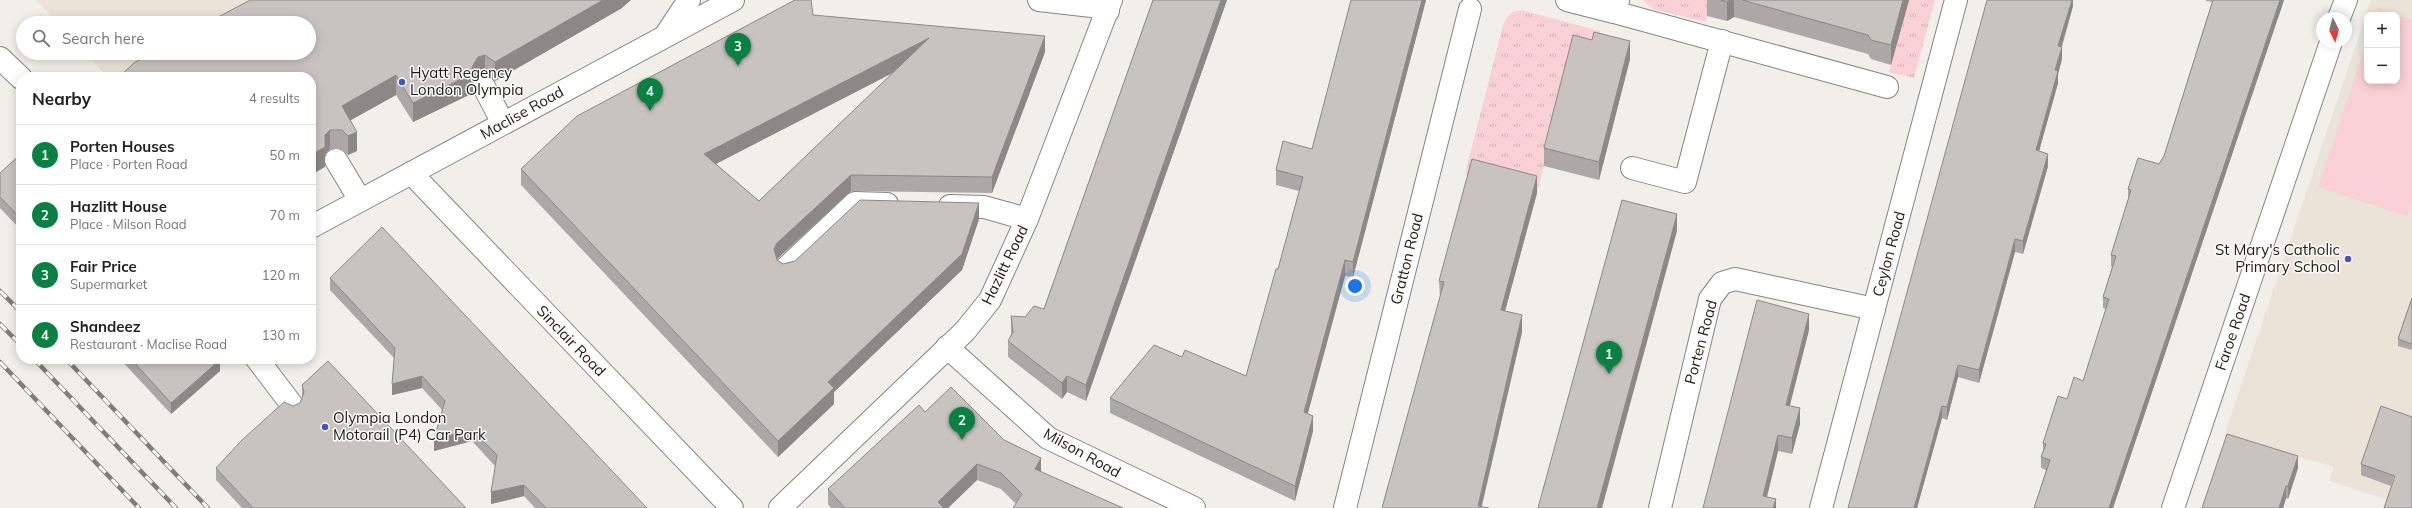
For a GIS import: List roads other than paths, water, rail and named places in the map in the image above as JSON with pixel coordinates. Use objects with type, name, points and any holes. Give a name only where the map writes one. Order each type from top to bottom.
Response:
[{"type":"street","points":[[665,36],[689,0]]},
{"type":"street","name":"Maclise Road","points":[[316,224],[733,0]]},
{"type":"street","points":[[1039,0],[1092,6],[1110,6]]},
{"type":"street","points":[[1567,0],[1616,6],[1722,41],[1887,87]]},
{"type":"street","name":"Ceylon Road","points":[[1821,508],[1956,0]]},
{"type":"street","points":[[2341,12],[2346,0]]},
{"type":"street","name":"Hazlitt Road","points":[[780,508],[947,347],[966,331],[990,300],[1027,219],[1110,6]]},
{"type":"street","name":"Gratton Road","points":[[1345,508],[1470,9]]},
{"type":"street","points":[[1632,168],[1685,182],[1722,41]]},
{"type":"street","name":"Faroe Road","points":[[2173,508],[2329,48]]},
{"type":"street","points":[[0,58],[16,73]]},
{"type":"street","points":[[484,88],[503,123]]},
{"type":"street","points":[[336,160],[360,200]]},
{"type":"street","name":"Sinclair Road","points":[[411,173],[732,508]]},
{"type":"street","points":[[786,268],[855,203],[908,204]]},
{"type":"street","points":[[931,205],[984,207],[1027,219]]},
{"type":"street","name":"Porten Road","points":[[1660,508],[1710,299],[1722,283],[1735,279],[1874,309]]},
{"type":"street","name":"Milson Road","points":[[947,347],[1048,438],[1194,508]]},
{"type":"street","points":[[261,364],[292,405]]},
{"type":"railway","points":[[0,291],[16,307]]},
{"type":"railway","points":[[0,324],[16,340]]},
{"type":"railway","points":[[0,362],[139,508]]},
{"type":"railway","points":[[39,364],[176,508]]},
{"type":"railway","points":[[71,364],[208,508]]},
{"type":"place","name":"Fair Price","points":[[738,66]]},
{"type":"place","name":"Hyatt Regency London Olympia","points":[[402,82]]},
{"type":"place","name":"Shandeez","points":[[650,111]]},
{"type":"place","name":"St Mary's Catholic Primary School","points":[[2348,259]]},
{"type":"place","name":"Porten Houses","points":[[1609,374]]},
{"type":"place","name":"Olympia London Motorail (P4) Car Park","points":[[325,427]]},
{"type":"place","name":"Hazlitt House","points":[[962,440]]}]
